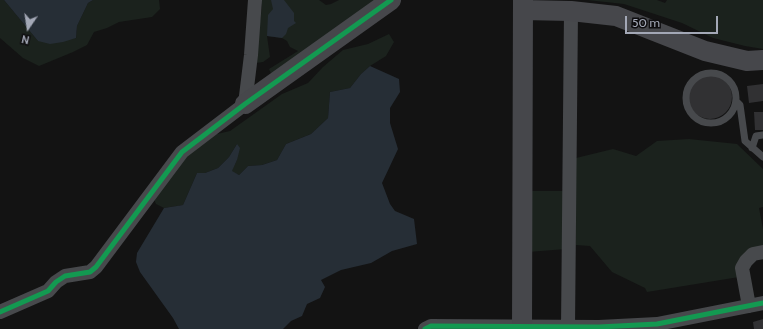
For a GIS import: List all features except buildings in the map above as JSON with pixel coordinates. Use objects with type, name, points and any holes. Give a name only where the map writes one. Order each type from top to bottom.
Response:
[{"type":"street","points":[[245,104],[251,56],[255,0]]},
{"type":"street","points":[[0,312],[48,291],[56,282],[65,276],[90,272],[96,267],[182,152],[245,104],[391,0]]},
{"type":"street","points":[[522,327],[523,5],[616,16],[705,51],[747,61],[763,60]]},
{"type":"street","points":[[568,327],[571,11]]},
{"type":"street","points":[[749,306],[742,268],[753,254],[763,252]]},
{"type":"street","points":[[425,329],[431,326],[599,328],[656,324],[763,303]]},
{"type":"lane","points":[[736,101],[734,108],[726,118],[719,122],[706,123],[699,120],[689,111],[685,98],[686,90],[695,78],[701,74],[716,73],[729,80],[736,94],[736,101],[740,105],[745,142],[763,157]]},
{"type":"lane","points":[[752,148],[756,136],[763,135]]},
{"type":"shaded area","points":[[0,0],[4,0],[38,41],[76,38],[77,26],[88,3],[93,0],[159,0],[160,9],[152,17],[119,22],[94,32],[87,45],[39,66],[23,58],[0,38]]},
{"type":"shaded area","points":[[4,0],[93,0],[88,3],[77,26],[76,38],[50,44],[38,41]]},
{"type":"shaded area","points":[[261,0],[319,0],[326,5],[339,0],[383,0],[272,76],[269,69],[298,51],[290,47],[287,41],[282,38],[267,36],[270,57],[263,62],[256,63],[256,51],[262,7]]},
{"type":"shaded area","points":[[271,0],[284,0],[294,13],[294,21],[296,23],[288,28],[286,34],[282,38],[267,36],[268,15],[273,9]]},
{"type":"shaded area","points":[[587,0],[657,0],[665,3],[667,0],[763,0],[763,49],[713,38],[682,23],[624,4]]},
{"type":"shaded area","points":[[389,34],[394,42],[386,56],[370,66],[361,74],[350,88],[330,92],[328,118],[311,134],[286,144],[277,160],[262,165],[248,166],[239,175],[231,172],[237,160],[237,144],[229,157],[218,168],[205,173],[197,173],[183,205],[164,208],[156,204],[151,193],[207,128],[217,134],[230,131],[282,94],[308,83],[323,67],[343,50],[368,44]]},
{"type":"shaded area","points":[[370,66],[399,79],[400,92],[390,108],[390,123],[398,149],[382,183],[390,204],[395,211],[414,219],[417,244],[392,251],[371,263],[341,270],[321,280],[325,287],[320,298],[307,304],[302,316],[291,321],[283,329],[179,329],[173,318],[140,272],[136,262],[137,253],[164,208],[183,205],[197,173],[205,173],[218,168],[229,157],[237,144],[240,148],[232,171],[239,175],[248,166],[262,165],[277,160],[286,144],[311,134],[328,118],[330,92],[350,88],[361,74]]},
{"type":"shaded area","points":[[689,139],[737,144],[763,169],[763,207],[759,208],[763,229],[763,246],[745,252],[737,265],[739,277],[647,292],[645,288],[612,272],[590,246],[576,245],[576,158],[613,149],[636,156],[657,141]]},
{"type":"shaded area","points":[[531,191],[566,191],[566,249],[528,252]]},
{"type":"cycle path","points":[[0,312],[48,291],[56,282],[65,276],[90,272],[96,267],[182,152],[245,104],[391,0]]},
{"type":"cycle path","points":[[425,329],[431,326],[599,327],[657,324],[763,303]]}]
